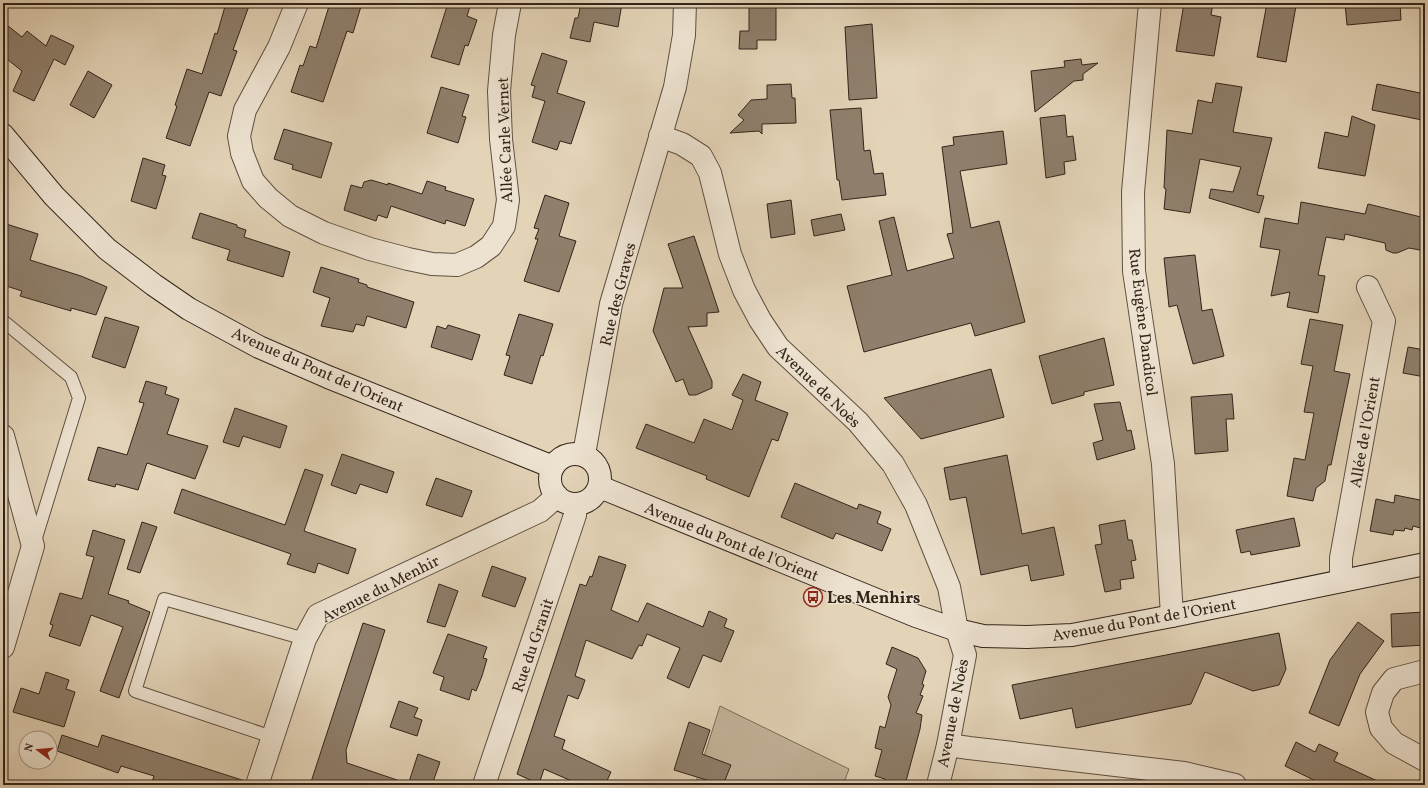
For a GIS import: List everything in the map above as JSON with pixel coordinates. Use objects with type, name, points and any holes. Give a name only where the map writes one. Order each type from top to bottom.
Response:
[{"type":"street","name":"Allée Carle Vernet","points":[[297,3],[279,47],[245,110],[239,136],[242,153],[253,181],[268,198],[290,216],[324,233],[370,249],[414,260],[432,264],[457,265],[476,257],[491,246],[504,226],[508,200],[501,139],[499,91],[504,35],[510,3]]},
{"type":"street","points":[[660,136],[675,87],[684,35],[685,3]]},
{"type":"street","name":"Rue Eugène Dandicol","points":[[1150,3],[1132,192],[1134,271],[1163,464],[1172,616]]},
{"type":"street","name":"Rue des Graves","points":[[584,454],[611,304],[660,136]]},
{"type":"street","name":"Avenue de Noès","points":[[660,136],[682,144],[701,156],[710,173],[730,254],[744,290],[760,320],[778,347],[858,422],[894,464],[916,504],[949,587],[957,630],[965,655],[948,745],[938,785]]},
{"type":"street","name":"Avenue du Pont de l'Orient","points":[[5,141],[54,196],[107,249],[154,285],[189,309],[259,347],[553,467]]},
{"type":"street","name":"Allée de l'Orient","points":[[1341,580],[1341,558],[1384,321],[1368,287]]},
{"type":"street","points":[[3,436],[33,546],[3,647]]},
{"type":"street","points":[[576,453],[584,454],[591,458],[600,471],[600,487],[591,499],[584,503],[566,500],[551,486],[550,473],[557,461],[562,456],[576,453]]},
{"type":"street","name":"Avenue du Pont de l'Orient","points":[[600,487],[916,616],[957,630],[983,636],[1027,637],[1065,635],[1172,616],[1341,580],[1425,564]]},
{"type":"street","name":"Avenue du Menhir","points":[[257,785],[305,639],[318,615],[566,500]]},
{"type":"street","name":"Rue du Granit","points":[[484,785],[573,521],[566,500]]},
{"type":"street","points":[[1425,671],[1394,679],[1383,693],[1377,712],[1381,728],[1394,743],[1425,760]]},
{"type":"street","points":[[948,745],[1235,785]]},
{"type":"lane","points":[[3,321],[71,377],[79,398],[33,546]]},
{"type":"lane","points":[[272,737],[135,691],[164,599],[305,639]]},
{"type":"shaded area","points":[[720,706],[849,769],[843,785],[695,785]]},
{"type":"building","points":[[226,3],[250,3],[233,50],[237,51],[221,96],[209,92],[190,146],[166,138],[177,106],[175,105],[187,69],[202,74],[215,33],[217,34]]},
{"type":"building","points":[[330,3],[362,3],[353,33],[347,31],[323,102],[291,92],[300,65],[303,66],[310,46],[316,48]]},
{"type":"building","points":[[448,3],[471,3],[467,16],[477,20],[468,46],[465,45],[459,65],[431,57]]},
{"type":"building","points":[[581,3],[622,3],[618,27],[594,22],[590,42],[570,38],[575,18],[578,18]]},
{"type":"building","points":[[749,3],[776,3],[776,40],[757,40],[757,49],[739,49],[740,31],[749,31]]},
{"type":"building","points":[[1184,3],[1213,3],[1211,15],[1221,17],[1214,56],[1176,51]]},
{"type":"building","points":[[1267,3],[1290,3],[1289,5],[1296,6],[1286,62],[1257,57]]},
{"type":"building","points":[[1345,3],[1400,3],[1401,20],[1347,25]]},
{"type":"building","points":[[3,22],[22,37],[27,31],[46,46],[51,35],[74,46],[65,65],[54,59],[34,101],[13,91],[22,71],[3,56]]},
{"type":"building","points":[[872,24],[877,98],[849,100],[845,27]]},
{"type":"building","points":[[542,53],[567,61],[557,93],[585,102],[571,144],[560,141],[557,150],[532,142],[545,101],[532,97],[535,86],[531,85]]},
{"type":"building","points":[[1081,59],[1082,65],[1098,63],[1083,74],[1083,80],[1074,81],[1035,112],[1031,71],[1065,67],[1064,61]]},
{"type":"building","points":[[88,71],[112,85],[94,118],[70,105]]},
{"type":"building","points":[[1216,83],[1242,87],[1233,132],[1272,138],[1257,195],[1264,196],[1259,213],[1209,198],[1211,189],[1233,192],[1241,167],[1200,159],[1190,213],[1164,209],[1166,189],[1164,188],[1167,130],[1192,134],[1198,100],[1212,103]]},
{"type":"building","points":[[791,84],[792,98],[795,98],[796,123],[762,124],[762,134],[759,131],[730,133],[744,120],[738,115],[751,100],[767,99],[767,85]]},
{"type":"building","points":[[1377,84],[1425,94],[1425,107],[1422,120],[1372,110]]},
{"type":"building","points":[[441,87],[469,95],[462,116],[466,117],[458,143],[427,133]]},
{"type":"building","points":[[861,108],[864,151],[870,150],[874,174],[883,173],[886,195],[842,200],[839,180],[837,180],[830,110]]},
{"type":"building","points":[[1065,115],[1067,137],[1073,136],[1076,160],[1064,162],[1065,174],[1046,178],[1040,118]]},
{"type":"building","points":[[1352,116],[1375,125],[1365,176],[1318,168],[1325,132],[1348,137]]},
{"type":"building","points":[[284,129],[332,143],[321,178],[292,169],[293,165],[274,159]]},
{"type":"building","points":[[1003,131],[1007,164],[960,171],[971,228],[999,221],[1025,322],[975,336],[971,323],[864,352],[847,286],[892,275],[879,221],[894,217],[907,271],[954,258],[947,234],[953,233],[942,147],[954,145],[953,137]]},
{"type":"building","points":[[143,158],[165,165],[162,175],[166,176],[156,209],[131,201]]},
{"type":"building","points":[[371,180],[388,185],[388,183],[422,194],[427,181],[446,187],[445,190],[474,199],[465,226],[446,220],[445,224],[391,206],[387,218],[378,215],[376,221],[344,210],[351,185],[362,188],[364,182]]},
{"type":"building","points":[[545,195],[569,203],[559,236],[576,241],[559,292],[524,281],[538,239],[535,239],[539,229],[534,228]]},
{"type":"building","points":[[791,200],[795,234],[771,238],[767,204]]},
{"type":"building","points":[[1301,202],[1365,214],[1368,204],[1425,218],[1425,251],[1409,248],[1393,253],[1386,250],[1385,243],[1345,234],[1344,240],[1326,237],[1318,275],[1325,276],[1318,313],[1287,307],[1290,292],[1271,296],[1280,250],[1260,247],[1265,218],[1298,224]]},
{"type":"building","points":[[200,213],[237,225],[237,227],[246,230],[244,237],[290,252],[283,277],[227,260],[230,250],[192,238]]},
{"type":"building","points":[[841,214],[845,230],[814,236],[811,220]]},
{"type":"building","points":[[3,223],[38,234],[30,260],[81,276],[107,287],[96,315],[71,308],[71,311],[20,296],[22,291],[3,285]]},
{"type":"building","points":[[694,236],[719,312],[707,313],[707,326],[688,327],[712,381],[712,388],[696,395],[689,395],[683,379],[676,382],[653,331],[664,288],[683,288],[668,244]]},
{"type":"building","points":[[1195,255],[1202,311],[1212,309],[1224,356],[1193,364],[1177,305],[1169,307],[1164,258]]},
{"type":"building","points":[[321,267],[359,279],[358,282],[367,285],[367,287],[414,302],[406,328],[367,316],[364,326],[356,324],[353,332],[321,326],[330,298],[313,292]]},
{"type":"building","points":[[519,314],[553,324],[532,384],[504,375],[510,356],[506,355]]},
{"type":"building","points":[[105,317],[139,327],[125,368],[92,357]]},
{"type":"building","points":[[1310,319],[1343,325],[1334,371],[1350,374],[1331,465],[1328,465],[1325,481],[1316,488],[1313,501],[1287,496],[1294,458],[1305,460],[1314,413],[1304,412],[1313,366],[1301,364]]},
{"type":"building","points":[[448,325],[480,335],[472,360],[431,347],[437,326],[446,329]]},
{"type":"building","points":[[1104,338],[1114,385],[1084,392],[1084,395],[1052,404],[1039,356]]},
{"type":"building","points":[[1408,347],[1425,350],[1425,377],[1403,373]]},
{"type":"building","points":[[991,369],[1004,417],[921,439],[884,398]]},
{"type":"building","points":[[743,374],[761,382],[755,400],[788,413],[778,441],[772,439],[749,497],[706,479],[707,476],[636,448],[646,424],[694,443],[704,419],[732,430],[743,400],[732,395]]},
{"type":"building","points":[[146,381],[167,387],[165,394],[179,399],[167,434],[208,446],[195,479],[147,463],[138,490],[116,484],[115,487],[88,480],[98,447],[127,455],[144,403],[139,402]]},
{"type":"building","points":[[1232,394],[1234,419],[1226,419],[1228,451],[1195,454],[1191,397]]},
{"type":"building","points":[[1120,402],[1127,431],[1131,430],[1135,449],[1097,460],[1093,443],[1103,440],[1094,404]]},
{"type":"building","points":[[235,408],[287,426],[280,448],[243,436],[239,447],[223,442]]},
{"type":"building","points":[[342,454],[394,472],[387,493],[360,484],[356,494],[331,485]]},
{"type":"building","points":[[1007,455],[1022,534],[1054,527],[1064,575],[1031,581],[1028,565],[981,575],[966,497],[950,500],[944,468]]},
{"type":"building","points":[[305,469],[323,475],[304,531],[356,549],[348,574],[318,563],[315,573],[287,564],[291,554],[174,513],[182,489],[285,525]]},
{"type":"building","points":[[436,478],[472,491],[462,517],[426,505]]},
{"type":"building","points":[[795,483],[857,509],[859,504],[881,512],[877,523],[891,529],[882,551],[836,533],[833,539],[781,517]]},
{"type":"building","points":[[1395,495],[1425,501],[1424,529],[1413,526],[1412,530],[1405,528],[1404,531],[1394,530],[1393,535],[1370,531],[1376,499],[1394,503]]},
{"type":"building","points":[[1294,518],[1300,546],[1251,555],[1250,551],[1241,553],[1236,530]]},
{"type":"building","points":[[1125,520],[1128,540],[1132,540],[1136,560],[1131,561],[1134,578],[1120,580],[1121,589],[1105,592],[1095,545],[1102,544],[1099,525]]},
{"type":"building","points":[[142,522],[157,527],[140,573],[127,569]]},
{"type":"building","points":[[93,530],[125,540],[108,594],[129,601],[128,603],[150,612],[119,698],[100,691],[123,627],[91,615],[80,646],[49,636],[53,625],[50,624],[60,593],[82,599],[94,557],[86,555]]},
{"type":"building","points":[[599,556],[626,565],[611,610],[638,622],[647,603],[703,627],[709,611],[727,619],[724,627],[734,631],[721,662],[703,655],[689,688],[667,678],[680,648],[647,634],[642,646],[639,645],[632,659],[586,640],[575,676],[585,680],[582,689],[578,699],[568,695],[554,736],[565,740],[562,749],[611,772],[605,785],[581,785],[544,769],[539,784],[517,774],[580,584],[586,586],[590,576],[592,577]]},
{"type":"building","points":[[492,566],[526,578],[515,607],[482,596]]},
{"type":"building","points":[[439,584],[458,591],[445,627],[427,622]]},
{"type":"building","points":[[1425,612],[1425,645],[1392,647],[1391,614]]},
{"type":"building","points":[[1358,622],[1384,641],[1360,674],[1339,726],[1309,713],[1330,660]]},
{"type":"building","points":[[363,623],[385,630],[346,750],[347,763],[403,782],[403,785],[310,785]]},
{"type":"building","points":[[1279,633],[1286,669],[1279,685],[1253,691],[1205,672],[1191,704],[1076,728],[1072,708],[1020,719],[1012,685]]},
{"type":"building","points":[[448,634],[487,647],[483,658],[487,659],[482,676],[476,691],[472,689],[469,700],[440,690],[444,677],[433,673]]},
{"type":"building","points":[[892,647],[918,658],[926,671],[922,684],[924,685],[920,695],[923,696],[916,713],[922,715],[920,729],[905,785],[883,785],[885,779],[875,776],[882,750],[875,748],[880,726],[885,728],[891,705],[888,697],[897,669],[886,664]]},
{"type":"building","points":[[46,672],[69,680],[66,689],[75,692],[64,727],[13,712],[21,688],[39,694]]},
{"type":"building","points":[[399,701],[418,708],[414,717],[422,720],[417,736],[390,727]]},
{"type":"building","points":[[689,722],[710,730],[702,754],[731,765],[723,785],[674,770]]},
{"type":"building","points":[[62,735],[98,747],[102,735],[245,781],[245,785],[151,785],[154,776],[121,766],[118,773],[58,751]]},
{"type":"building","points":[[1296,742],[1315,752],[1319,744],[1338,753],[1334,761],[1386,785],[1324,785],[1285,766]]},
{"type":"building","points":[[418,754],[440,762],[432,785],[408,785]]},
{"type":"place","name":"Les Menhirs","points":[[813,597]]}]
